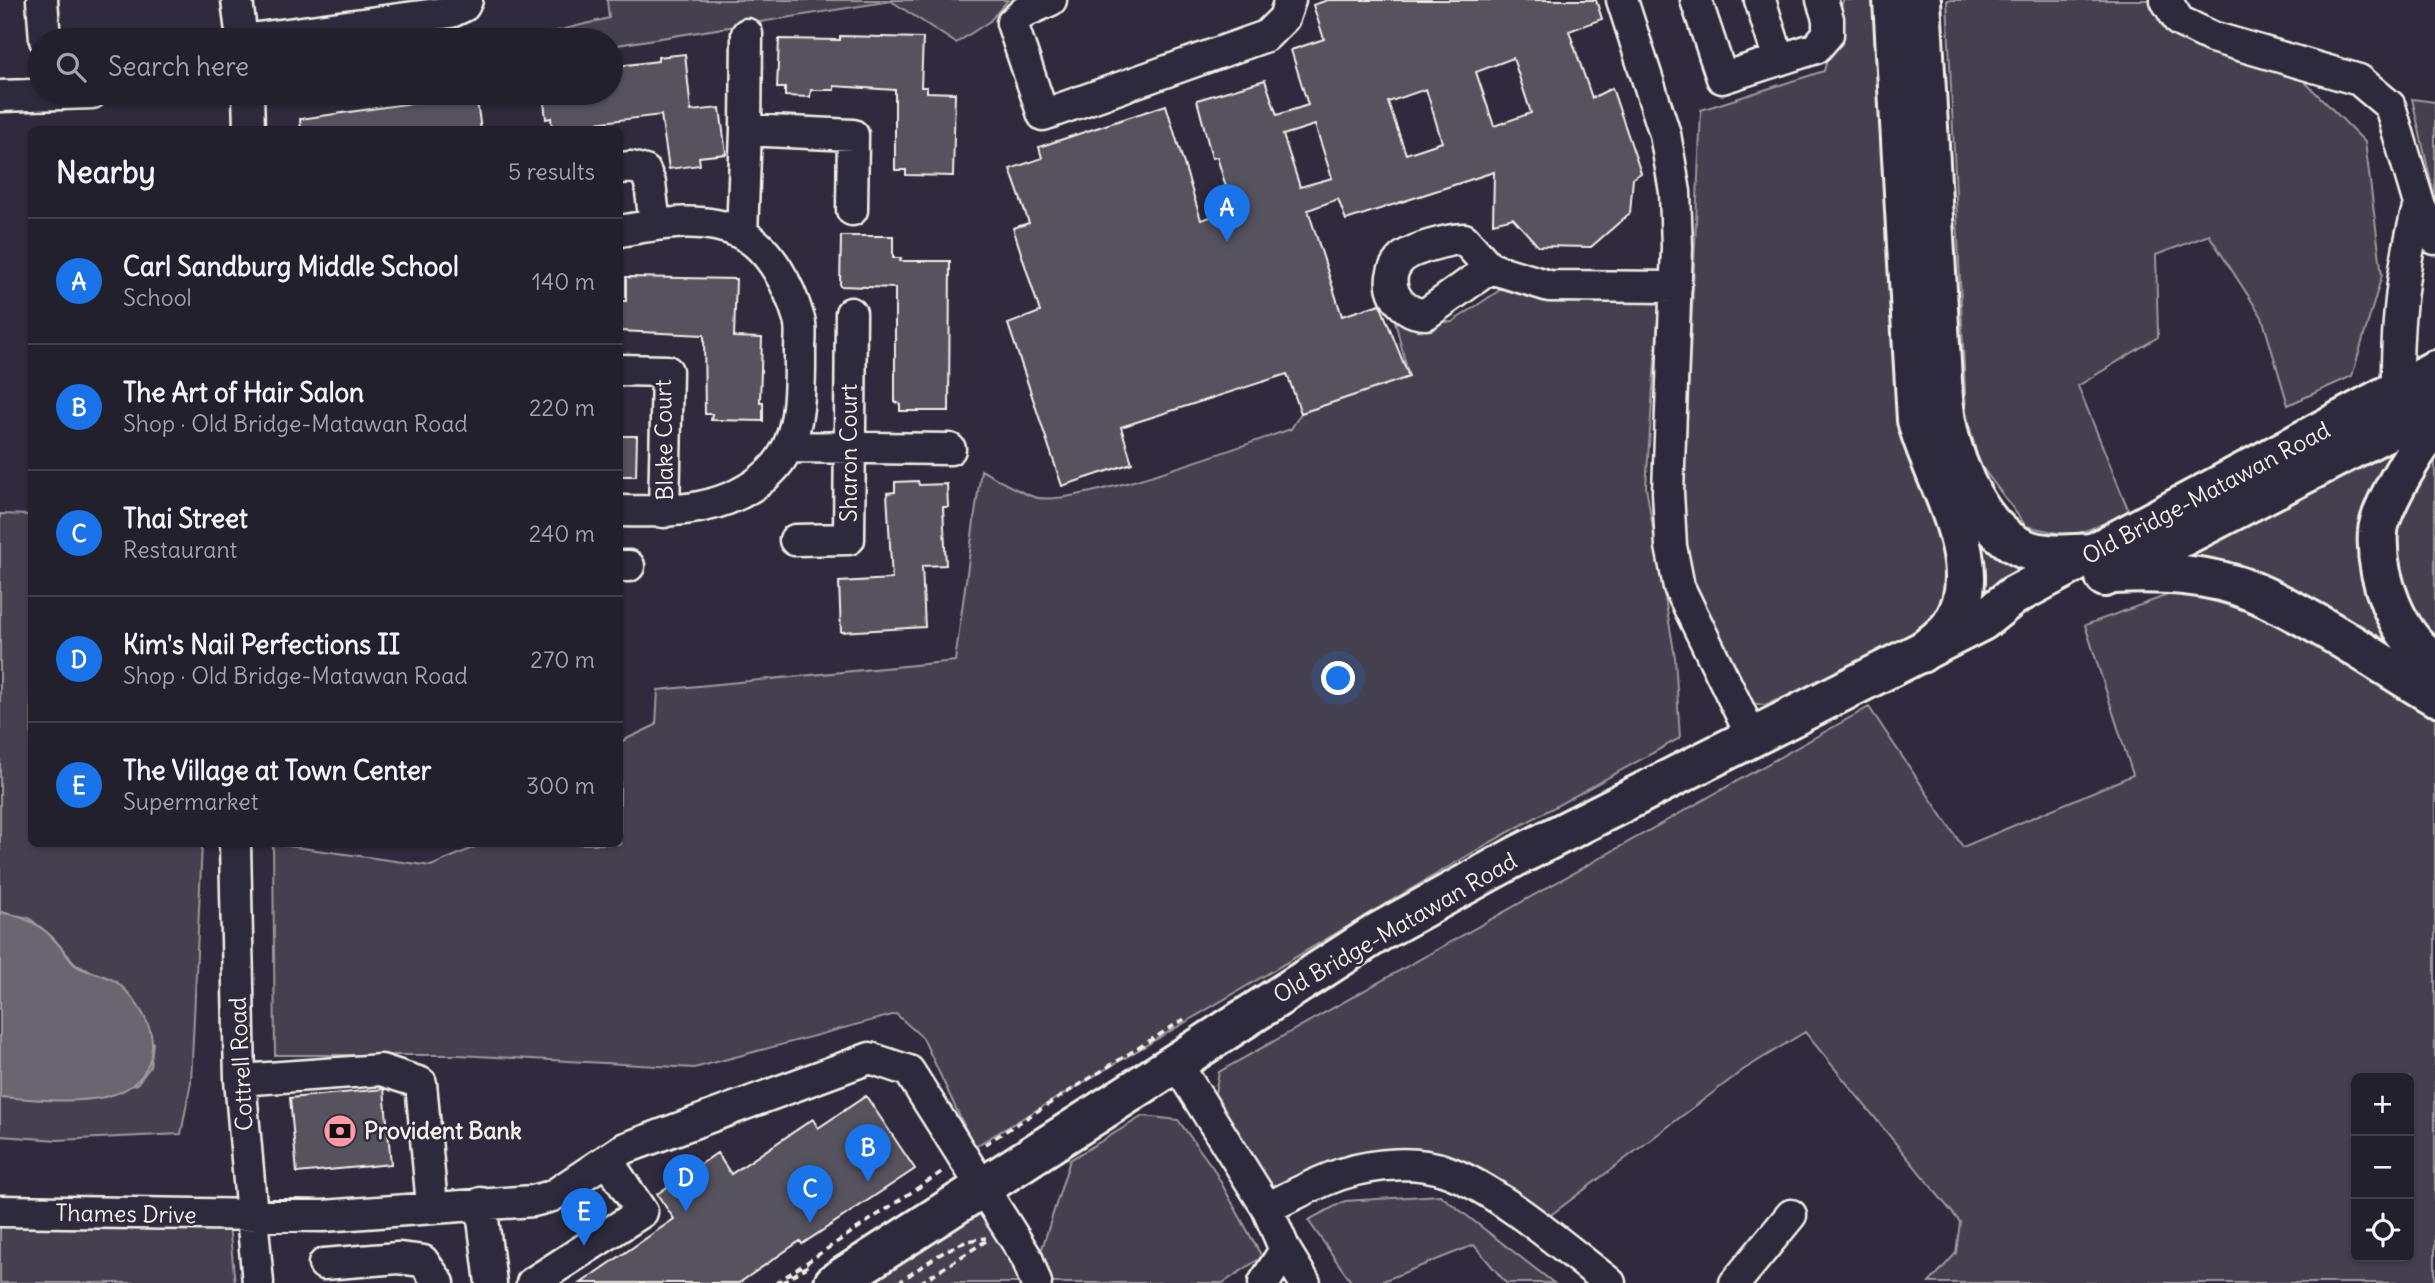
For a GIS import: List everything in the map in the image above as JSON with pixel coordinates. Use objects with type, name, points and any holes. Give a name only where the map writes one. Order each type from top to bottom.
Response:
[{"type":"main road","points":[[1893,0],[1917,420],[1928,458],[1958,533],[1966,575],[1964,596],[1952,626],[1921,653]]},
{"type":"main road","points":[[1921,0],[1943,398],[1950,442],[1959,468],[1976,499],[2008,539],[2020,547],[2150,573],[2205,578],[2253,592],[2435,696]]},
{"type":"main road","name":"Old Bridge-Matawan Road","points":[[835,1283],[1399,920],[1529,850],[1982,621],[2023,613],[2435,370]]},
{"type":"main road","name":"Old Bridge-Matawan Road","points":[[2103,564],[2435,406]]},
{"type":"main road","points":[[2435,428],[2396,485],[2378,529],[2380,572],[2399,620],[2424,654],[2435,661]]},
{"type":"street","points":[[42,0],[44,28]]},
{"type":"street","points":[[237,0],[241,28]]},
{"type":"street","points":[[333,28],[452,12],[464,6],[467,0]]},
{"type":"street","points":[[1051,0],[1024,12],[1012,23],[1044,115],[1266,36],[1284,18],[1290,0]]},
{"type":"street","points":[[1622,0],[1665,134],[1675,192],[1676,287],[1668,492],[1671,546],[1679,587],[1752,737]]},
{"type":"street","points":[[1696,0],[1722,78],[1816,48],[1828,34],[1828,19],[1822,0]]},
{"type":"street","points":[[1760,0],[1779,60]]},
{"type":"street","points":[[2166,0],[2179,20],[2212,37],[2359,80],[2390,106],[2419,204],[2435,239]]},
{"type":"street","points":[[742,234],[747,34]]},
{"type":"street","points":[[0,96],[28,94]]},
{"type":"street","points":[[248,105],[249,126]]},
{"type":"street","points":[[746,131],[853,135],[852,210]]},
{"type":"street","points":[[623,168],[645,171],[650,183],[654,225]]},
{"type":"street","points":[[2397,391],[2396,350],[2406,251],[2419,204]]},
{"type":"street","points":[[623,230],[654,225],[712,223],[742,234],[766,253],[781,276],[800,321],[799,405],[788,447],[771,472],[738,494],[704,509],[623,511]]},
{"type":"street","points":[[1490,268],[1549,286],[1676,287]]},
{"type":"street","name":"Sharon Court","points":[[795,540],[849,539],[851,313]]},
{"type":"street","name":"Blake Court","points":[[623,370],[667,370],[664,512]]},
{"type":"street","points":[[788,447],[950,449]]},
{"type":"street","name":"Cottrell Road","points":[[235,847],[240,1080],[258,1283]]},
{"type":"street","name":"Thames Drive","points":[[0,1211],[323,1216],[432,1206],[533,1201],[552,1196],[623,1149],[870,1058],[909,1071],[1027,1258],[1036,1283]]},
{"type":"street","points":[[1175,1062],[1267,1208],[1285,1250],[1305,1283]]},
{"type":"street","points":[[240,1080],[381,1070],[421,1083],[432,1206]]},
{"type":"street","points":[[532,1283],[642,1212],[608,1161]]},
{"type":"street","points":[[1267,1208],[1329,1178],[1362,1169],[1408,1165],[1445,1171],[1487,1193],[1610,1283]]},
{"type":"street","points":[[481,1203],[491,1283]]},
{"type":"street","points":[[1735,1283],[1791,1215]]},
{"type":"street","points":[[323,1216],[325,1274],[398,1258],[424,1261],[439,1283]]},
{"type":"street","points":[[1264,1283],[1285,1250]]},
{"type":"path","points":[[898,1283],[965,1241],[992,1237],[920,1283]]},
{"type":"shaded area","points":[[607,0],[1008,0],[990,21],[956,43],[891,1],[623,44],[623,28],[569,28],[609,18]]},
{"type":"shaded area","points":[[1843,0],[1880,0],[1902,438],[1952,569],[1947,598],[1917,634],[1844,674],[1764,705],[1745,702],[1701,623],[1682,533],[1701,110],[1824,71]]},
{"type":"shaded area","points":[[1947,0],[2157,0],[2292,69],[2365,142],[2382,275],[2352,376],[2288,405],[2262,317],[2209,235],[2156,255],[2158,337],[2078,386],[2130,514],[2071,536],[2026,526],[1979,463],[1966,412]]},
{"type":"shaded area","points":[[2412,99],[2435,102],[2435,199]]},
{"type":"shaded area","points":[[1506,286],[1659,304],[1646,487],[1675,657],[1680,738],[1489,843],[974,1147],[923,1038],[896,1014],[694,1068],[459,1055],[275,1055],[273,847],[295,847],[431,866],[475,847],[623,847],[623,741],[656,725],[658,690],[955,661],[981,470],[1034,497],[1054,498],[1084,494],[1160,473],[1291,429],[1301,413],[1409,377],[1395,321],[1452,322]]},
{"type":"shaded area","points":[[2414,432],[2383,489],[2416,662],[2184,558]]},
{"type":"shaded area","points":[[2435,445],[2435,647],[2407,615],[2393,534]]},
{"type":"shaded area","points":[[0,514],[28,515],[28,847],[202,847],[191,1082],[181,1134],[58,1140],[0,1136],[0,1097],[79,1100],[137,1084],[150,1067],[153,1043],[117,982],[76,965],[54,939],[29,918],[0,912]]},
{"type":"shaded area","points":[[1978,519],[2032,566],[1971,606]]},
{"type":"shaded area","points":[[2179,591],[2277,620],[2435,718],[2435,1283],[1929,1283],[1956,1253],[1960,1222],[1805,1032],[1743,1070],[1548,1217],[1454,1156],[1396,1150],[1279,1188],[1246,1170],[1211,1114],[1219,1072],[1869,707],[1963,847],[2133,775],[2085,625]]},
{"type":"shaded area","points":[[0,912],[39,926],[75,965],[114,980],[131,997],[147,1021],[152,1039],[146,1070],[133,1085],[114,1094],[92,1099],[68,1101],[0,1097]]},
{"type":"shaded area","points":[[1143,1116],[1178,1120],[1213,1168],[1262,1257],[1223,1283],[1049,1283],[1039,1258],[1070,1160]]},
{"type":"shaded area","points":[[982,1188],[1036,1283],[835,1283]]},
{"type":"shaded area","points":[[1440,1195],[1554,1283],[1506,1283],[1474,1245],[1378,1283],[1352,1283],[1308,1220],[1345,1201]]},
{"type":"shaded area","points":[[0,1204],[227,1206],[235,1283],[0,1283]]},
{"type":"building","points":[[1328,0],[1596,0],[1602,19],[1569,31],[1592,98],[1612,88],[1641,173],[1633,178],[1630,213],[1591,247],[1538,246],[1513,218],[1493,223],[1494,172],[1346,220],[1338,199],[1308,210],[1342,316],[1380,304],[1409,377],[1301,413],[1287,374],[1121,427],[1132,463],[1062,486],[1008,324],[1040,312],[1013,228],[1029,223],[1010,169],[1042,158],[1039,147],[1166,105],[1201,220],[1233,210],[1217,157],[1212,158],[1197,100],[1265,80],[1277,115],[1308,105],[1291,50],[1324,39],[1313,5]],"holes":[[[1513,58],[1531,113],[1494,126],[1476,72]],[[1426,89],[1442,142],[1406,154],[1388,102]],[[1315,125],[1332,178],[1300,187],[1283,135]]]},
{"type":"building","points":[[840,36],[923,38],[921,87],[927,87],[927,92],[955,93],[953,176],[906,175],[906,170],[895,170],[895,90],[834,86],[834,90],[811,90],[810,97],[785,96],[785,88],[777,88],[779,39],[840,40]]},
{"type":"building","points":[[685,54],[691,111],[720,108],[726,154],[699,157],[700,165],[669,169],[661,115],[569,126],[552,126],[551,118],[546,119],[544,105],[623,105],[623,65],[658,61],[658,57]]},
{"type":"building","points":[[399,105],[478,105],[480,126],[301,126],[300,119]]},
{"type":"building","points":[[841,236],[893,236],[893,258],[901,258],[900,261],[950,261],[949,411],[900,411],[900,404],[895,402],[895,288],[840,286]]},
{"type":"building","points":[[626,277],[736,279],[734,337],[762,338],[760,402],[763,402],[763,421],[711,420],[712,414],[705,414],[704,335],[623,331],[623,301],[626,301]]},
{"type":"building","points":[[623,436],[637,436],[636,476],[623,476]]},
{"type":"building","points":[[918,481],[919,485],[947,484],[948,507],[943,507],[946,565],[922,566],[925,627],[841,632],[839,582],[892,579],[887,493],[895,492],[895,482]]},
{"type":"building","name":"Provident Bank","points":[[384,1089],[391,1164],[297,1173],[290,1098]]},
{"type":"building","points":[[866,1096],[915,1169],[802,1244],[800,1241],[739,1283],[581,1283],[674,1219],[657,1194],[717,1153],[731,1174],[813,1119],[818,1128]]},
{"type":"place","name":"Carl Sandburg Middle School","points":[[1227,242]]},
{"type":"place","name":"Provident Bank","points":[[340,1131]]},
{"type":"place","name":"The Art of Hair Salon","points":[[868,1182]]},
{"type":"place","name":"Kim's Nail Perfections II","points":[[686,1212]]},
{"type":"place","name":"Thai Street","points":[[810,1223]]},
{"type":"place","name":"The Village at Town Center","points":[[584,1246]]}]
